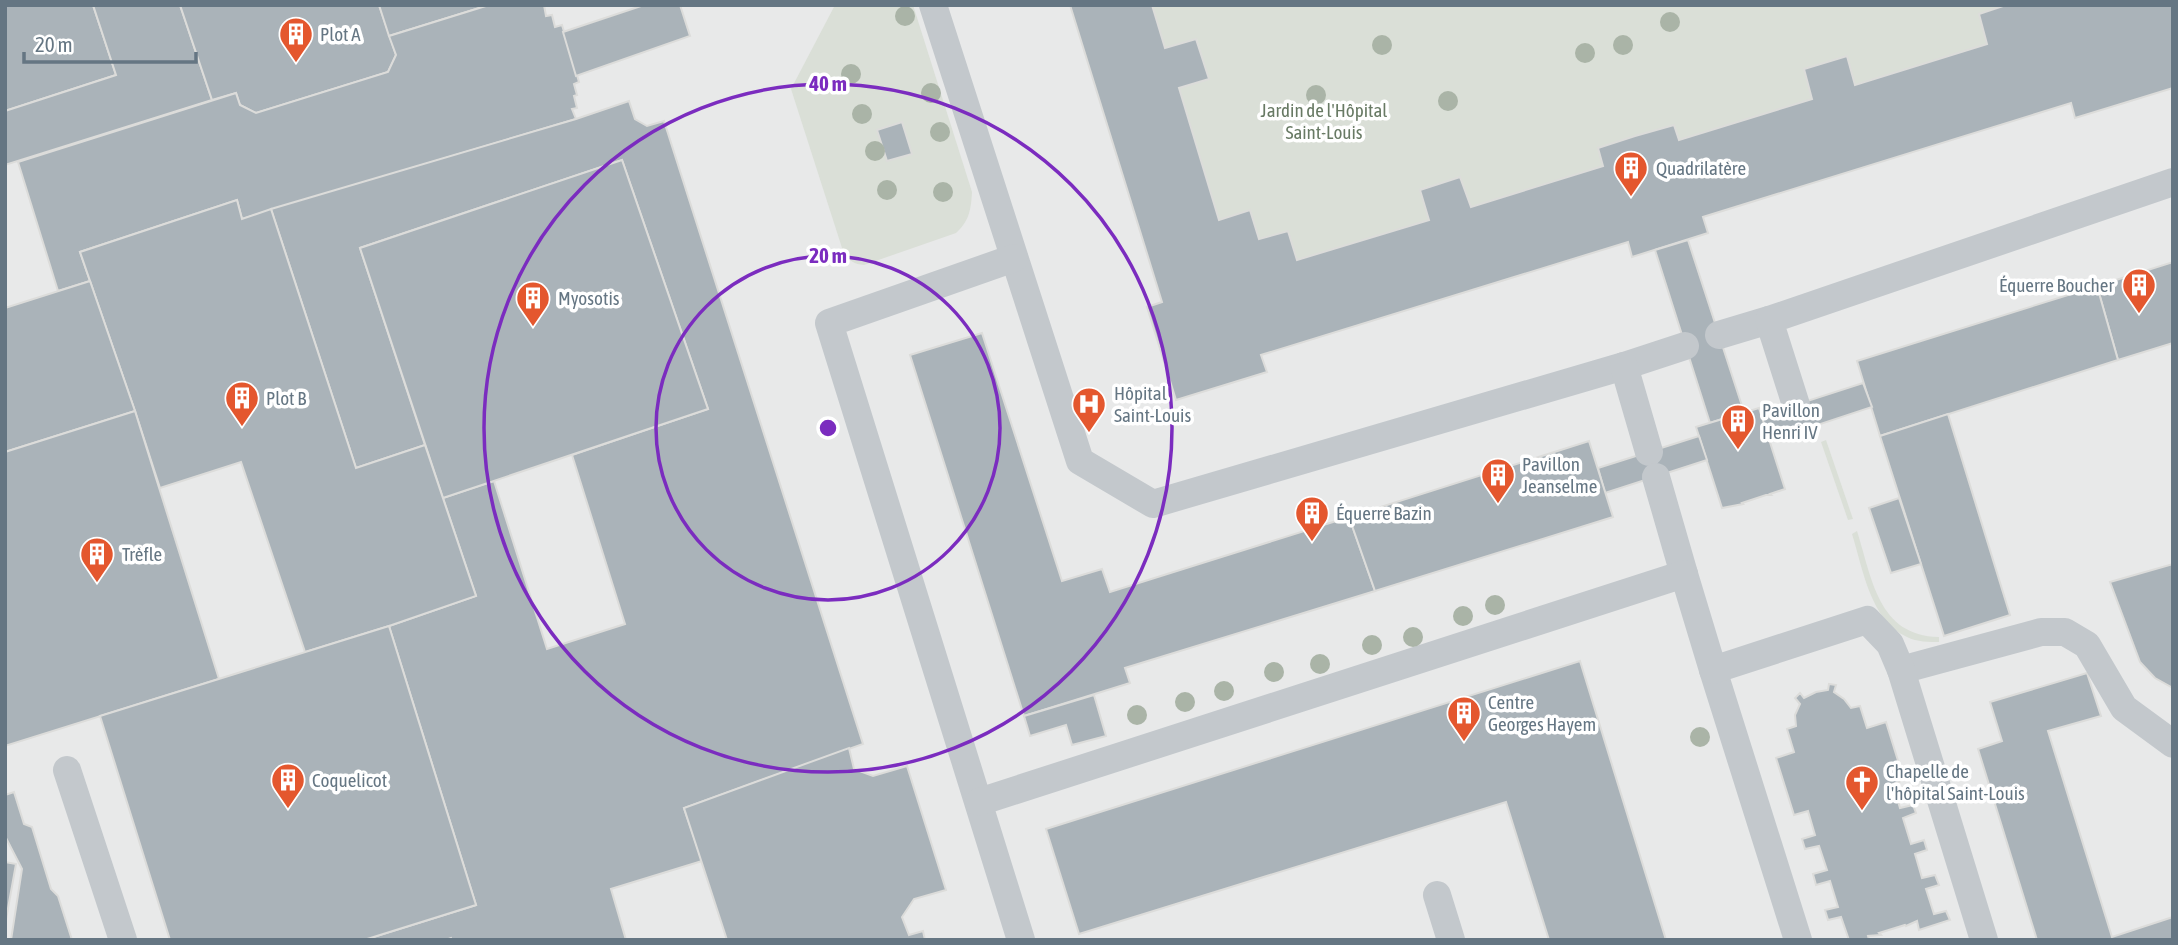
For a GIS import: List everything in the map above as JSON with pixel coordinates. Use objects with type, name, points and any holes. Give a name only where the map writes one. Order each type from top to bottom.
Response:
[{"type":"lane","points":[[933,5],[1080,461],[1153,504],[1685,346]]},
{"type":"lane","points":[[1719,335],[2173,182]]},
{"type":"lane","points":[[1014,258],[829,323],[1021,940]]},
{"type":"lane","points":[[1769,320],[1796,405]]},
{"type":"lane","points":[[1624,366],[1713,670],[1798,940]]},
{"type":"lane","points":[[979,802],[1684,574]]},
{"type":"lane","points":[[1713,670],[1867,620],[1891,644],[1901,670],[1984,940]]},
{"type":"lane","points":[[1901,670],[2041,632],[2065,632],[2087,645],[2124,708],[2173,744]]},
{"type":"lane","points":[[67,771],[123,940]]},
{"type":"lane","points":[[1437,895],[1451,940]]},
{"type":"shaded area","name":"Hôpital Saint-Louis","points":[[5,5],[2173,5],[2173,940],[5,940],[5,925],[16,864],[5,862]]},
{"type":"green space","points":[[835,5],[913,5],[972,192],[968,215],[956,233],[864,265],[851,261],[843,251],[791,89]]},
{"type":"green space","name":"Jardin de l'Hôpital Saint-Louis","points":[[1152,5],[2006,6],[1987,44],[1855,85],[1847,56],[1804,69],[1812,99],[1679,140],[1673,125],[1635,136],[1603,166],[1471,207],[1460,177],[1420,189],[1429,220],[1297,260],[1288,231],[1259,239],[1250,210],[1219,220],[1179,88],[1209,79],[1197,39],[1165,48]]},
{"type":"green space","points":[[1826,440],[1853,519],[1848,520],[1821,442]]},
{"type":"green space","points":[[1857,531],[1873,585],[1890,615],[1903,627],[1919,634],[1939,637],[1939,642],[1911,639],[1884,619],[1864,577],[1852,534]]},
{"type":"building","points":[[5,5],[93,5],[116,75],[5,111]]},
{"type":"building","points":[[93,5],[180,5],[212,100],[5,165],[5,111],[116,75]]},
{"type":"building","name":"Plot A","points":[[180,5],[379,5],[396,55],[388,72],[256,113],[240,105],[236,93],[212,100]]},
{"type":"building","points":[[379,5],[489,5],[389,36]]},
{"type":"building","points":[[489,5],[544,5],[546,16],[552,15],[555,27],[562,25],[579,82],[574,84],[577,108],[572,109],[576,119],[242,219],[237,200],[80,252],[90,281],[58,291],[18,162],[236,93],[240,105],[256,113],[388,72],[396,55],[389,36]]},
{"type":"building","points":[[644,5],[680,5],[690,36],[576,76],[563,32]]},
{"type":"building","name":"Quadrilatère","points":[[1070,5],[1152,5],[1165,48],[1196,39],[1209,79],[1179,88],[1219,220],[1250,210],[1259,239],[1288,231],[1297,260],[1429,220],[1420,190],[1460,177],[1471,207],[1603,166],[1598,148],[1635,136],[1674,125],[1679,140],[1812,99],[1804,69],[1847,56],[1855,85],[1987,44],[1979,14],[2006,5],[2173,5],[2173,88],[2075,118],[2071,103],[1703,217],[1708,233],[1632,257],[1628,242],[1261,355],[1267,372],[1176,400],[1147,307],[1162,302]]},
{"type":"building","points":[[629,101],[635,119],[647,126],[664,121],[863,744],[684,808],[702,861],[611,889],[626,940],[364,940],[476,905],[389,626],[476,596],[443,498],[494,481],[547,649],[625,624],[572,455],[708,409],[622,160],[360,248],[425,445],[356,468],[271,209]]},
{"type":"building","points":[[902,122],[912,154],[887,161],[877,130]]},
{"type":"building","name":"Myosotis","points":[[622,160],[708,409],[443,498],[360,248]]},
{"type":"building","name":"Plot B","points":[[237,200],[242,219],[271,209],[356,468],[425,445],[476,596],[305,652],[241,462],[160,488],[80,252]]},
{"type":"building","points":[[1688,240],[1744,412],[1710,423],[1655,250]]},
{"type":"building","name":"Équerre Boucher","points":[[2173,262],[2173,343],[2118,360],[2097,286]]},
{"type":"building","points":[[90,281],[135,411],[5,452],[5,308]]},
{"type":"building","points":[[2097,286],[2118,360],[1880,436],[1857,361]]},
{"type":"building","name":"Équerre Bazin","points":[[982,333],[1062,581],[1102,569],[1110,592],[1349,517],[1375,591],[1125,668],[1130,683],[1024,716],[910,355]]},
{"type":"building","points":[[1863,383],[1872,407],[1769,441],[1761,416]]},
{"type":"building","name":"Pavillon Henri IV","points":[[1759,408],[1785,489],[1743,504],[1722,508],[1696,427]]},
{"type":"building","name":"Trèfle","points":[[135,411],[219,679],[5,746],[5,452]]},
{"type":"building","points":[[1948,414],[2010,615],[1944,636],[1880,436]]},
{"type":"building","points":[[1699,436],[1707,460],[1605,493],[1598,468]]},
{"type":"building","name":"Pavillon Jeanselme","points":[[1589,441],[1613,517],[1375,591],[1349,517]]},
{"type":"building","points":[[1899,498],[1921,564],[1891,573],[1869,508]]},
{"type":"building","points":[[2173,564],[2173,688],[2155,678],[2140,662],[2110,582]]},
{"type":"building","name":"Coquelicot","points":[[389,626],[476,905],[364,940],[170,940],[100,716]]},
{"type":"building","name":"Centre Georges Hayem","points":[[1580,661],[1666,940],[1549,940],[1506,802],[1079,934],[1046,829]]},
{"type":"building","points":[[2087,673],[2101,716],[2048,731],[2112,937],[2173,917],[2173,940],[2037,940],[1978,749],[2002,741],[1990,702]]},
{"type":"building","name":"Chapelle de l'hôpital Saint-Louis","points":[[1829,684],[1836,685],[1834,692],[1851,708],[1860,706],[1867,728],[1886,722],[1904,780],[1893,784],[1900,808],[1913,805],[1916,813],[1903,818],[1911,844],[1924,840],[1927,850],[1915,854],[1922,878],[1935,875],[1939,885],[1926,889],[1934,914],[1946,911],[1950,920],[1919,930],[1917,921],[1879,933],[1881,935],[1868,936],[1869,940],[1849,940],[1841,917],[1828,920],[1825,910],[1838,907],[1830,881],[1816,885],[1813,874],[1827,870],[1819,846],[1805,849],[1802,839],[1815,835],[1808,811],[1794,815],[1776,758],[1794,752],[1787,729],[1796,726],[1795,715],[1800,704],[1795,698],[1800,693],[1804,698],[1828,690]]},
{"type":"building","points":[[1094,695],[1106,736],[1072,745],[1066,725],[1030,736],[1024,716]]},
{"type":"building","points":[[849,748],[854,769],[873,776],[907,766],[946,890],[914,899],[902,917],[909,935],[923,931],[925,940],[727,940],[684,808]]},
{"type":"building","points":[[14,792],[24,824],[32,827],[51,889],[58,896],[72,940],[11,940],[22,869],[5,836],[5,795]]},
{"type":"building","points":[[5,862],[16,864],[5,925]]},
{"type":"place","name":"Plot A","points":[[296,64]]},
{"type":"place","name":"Quadrilatère","points":[[1631,198]]},
{"type":"place","name":"Équerre Boucher","points":[[2139,315]]},
{"type":"place","name":"Myosotis","points":[[533,328]]},
{"type":"place","name":"Plot B","points":[[242,428]]},
{"type":"place","name":"Hôpital Saint-Louis","points":[[1089,434]]},
{"type":"place","name":"Pavillon Henri IV","points":[[1738,451]]},
{"type":"place","name":"Pavillon Jeanselme","points":[[1498,505]]},
{"type":"place","name":"Équerre Bazin","points":[[1312,543]]},
{"type":"place","name":"Trèfle","points":[[97,584]]},
{"type":"place","name":"Centre Georges Hayem","points":[[1464,743]]},
{"type":"place","name":"Coquelicot","points":[[288,810]]},
{"type":"place","name":"Chapelle de l'hôpital Saint-Louis","points":[[1862,812]]}]
